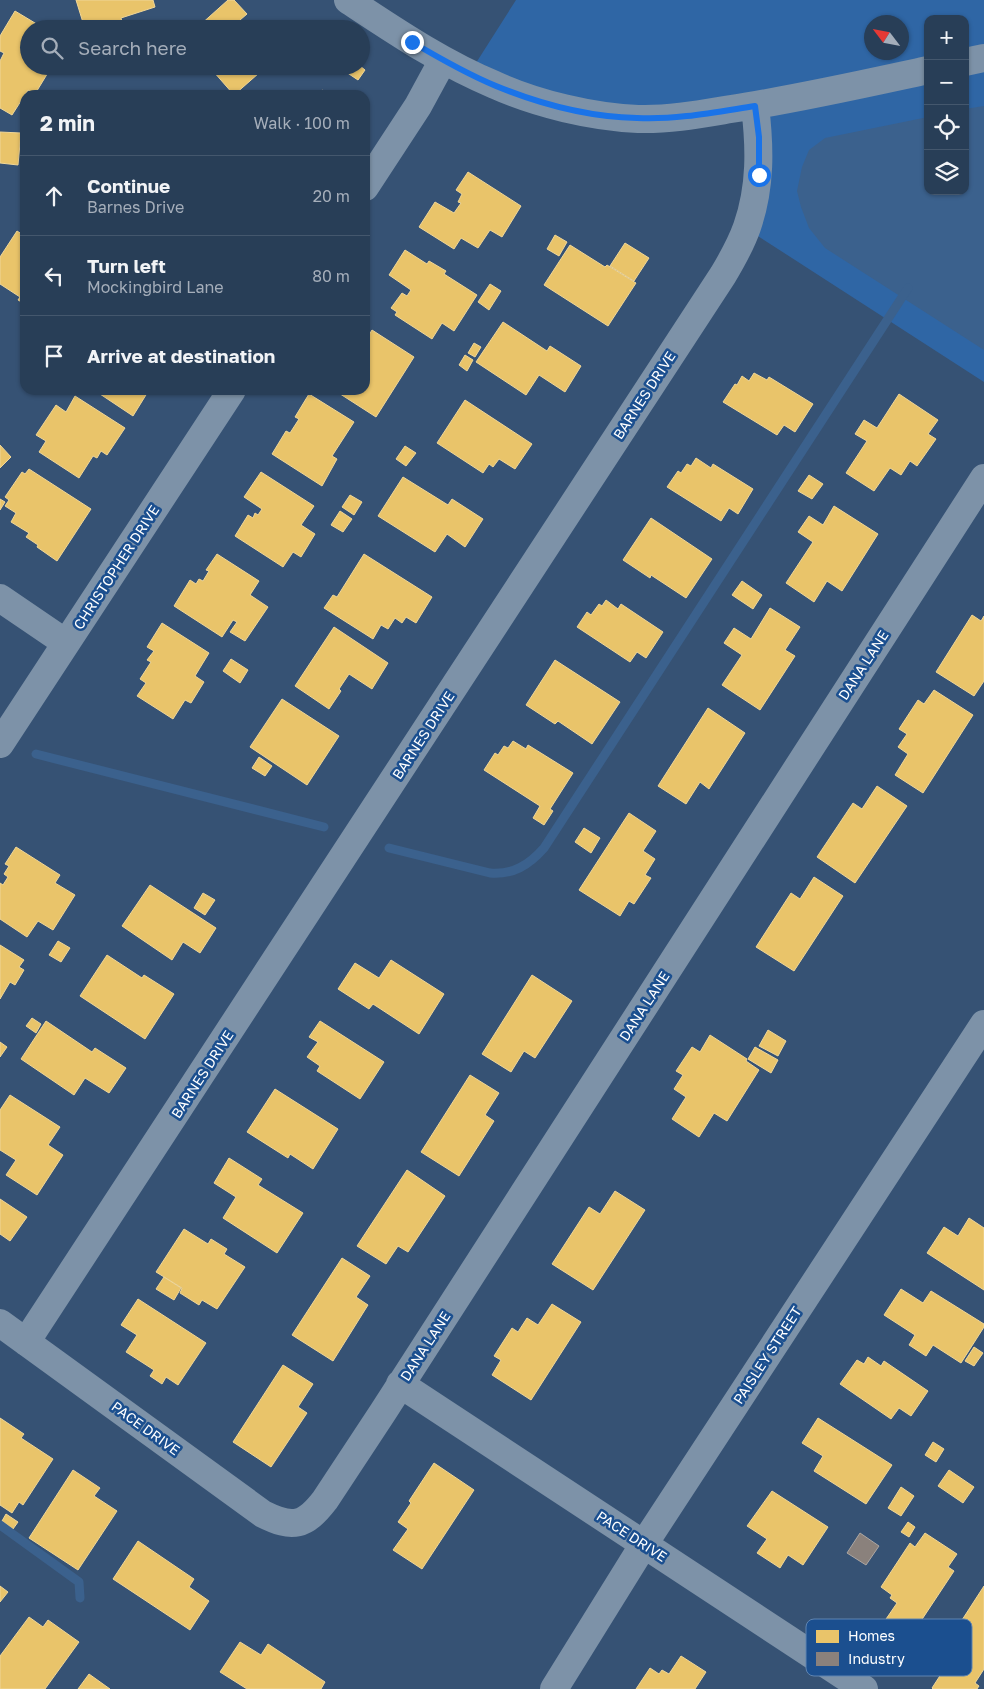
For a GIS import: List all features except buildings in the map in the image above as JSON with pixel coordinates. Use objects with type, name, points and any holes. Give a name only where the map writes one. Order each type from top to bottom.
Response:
[{"type":"street","points":[[348,0],[412,42],[443,60],[496,86],[559,106],[604,115],[659,118],[698,114],[755,106],[924,71]]},
{"type":"street","points":[[969,61],[984,58]]},
{"type":"street","points":[[370,179],[418,106],[443,60]]},
{"type":"street","name":"BARNES DRIVE","points":[[26,1342],[723,275],[747,228],[754,204],[759,175],[759,137],[755,106]]},
{"type":"street","name":"CHRISTOPHER DRIVE","points":[[0,744],[229,395]]},
{"type":"street","name":"DANA LANE","points":[[295,1524],[307,1520],[325,1500],[984,478]]},
{"type":"street","points":[[0,598],[66,643]]},
{"type":"street","name":"PAISLEY STREET","points":[[554,1689],[644,1544],[984,1024]]},
{"type":"street","name":"PACE DRIVE","points":[[0,1323],[263,1514],[284,1523],[295,1524]]},
{"type":"street","name":"PACE DRIVE","points":[[400,1384],[806,1651]]},
{"type":"street","name":"PACE DRIVE","points":[[844,1676],[864,1689]]},
{"type":"shaded area","points":[[516,0],[984,0],[984,382],[747,229],[754,106],[659,118],[469,74]]},
{"type":"shaded area","points":[[984,106],[984,350],[825,248],[809,228],[797,191],[802,167],[809,150],[825,138],[924,118],[924,195],[969,195],[969,108]]},
{"type":"waterway","points":[[389,848],[490,873],[506,872],[520,868],[544,848],[908,288]]},
{"type":"waterway","points":[[36,754],[324,827]]},
{"type":"waterway","points":[[0,1525],[79,1582],[80,1598]]},
{"type":"route","points":[[412,42],[443,60],[496,86],[583,112],[637,118],[659,118],[755,106],[759,137],[759,175]]}]
